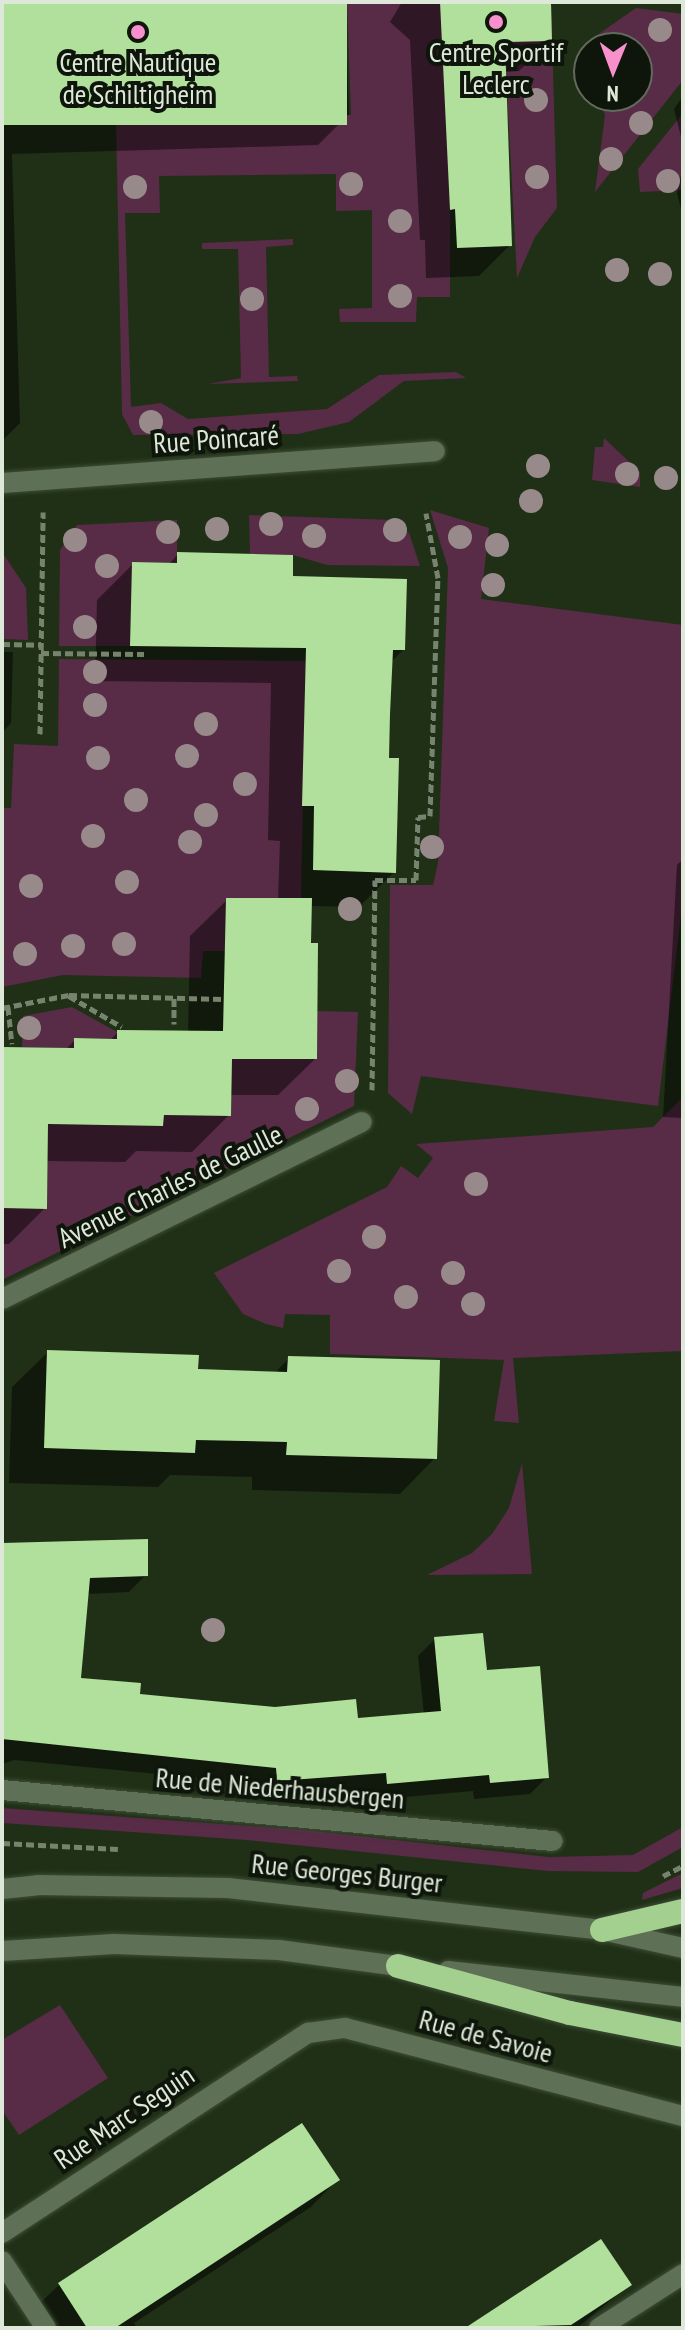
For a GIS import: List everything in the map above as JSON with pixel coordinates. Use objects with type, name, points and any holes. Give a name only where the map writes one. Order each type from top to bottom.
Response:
[{"type":"highway","points":[[602,1930],[683,1911]]},
{"type":"highway","points":[[398,1966],[570,2013],[683,2035]]},
{"type":"street","name":"Rue Poincaré","points":[[2,483],[435,451]]},
{"type":"street","name":"Avenue Charles de Gaulle","points":[[2,1299],[362,1122]]},
{"type":"street","name":"Rue de Niederhausbergen","points":[[2,1790],[553,1841]]},
{"type":"street","points":[[2,1880],[38,1885]]},
{"type":"street","name":"Rue Georges Burger","points":[[2,1889],[38,1885],[228,1888],[602,1930],[683,1948]]},
{"type":"street","points":[[2,1951],[114,1944],[279,1950],[683,1997]]},
{"type":"street","name":"Rue de Savoie","points":[[278,2049],[308,2033],[345,2028],[683,2116]]},
{"type":"street","name":"Rue Marc Seguin","points":[[2,2233],[278,2049]]},
{"type":"street","points":[[2,2261],[46,2328]]},
{"type":"street","points":[[599,2328],[683,2274]]},
{"type":"path","points":[[40,734],[44,479]]},
{"type":"path","points":[[362,1122],[373,1088],[375,880],[416,880],[418,817],[430,816],[438,578],[426,513]]},
{"type":"path","points":[[2,644],[41,645]]},
{"type":"path","points":[[41,653],[144,654]]},
{"type":"path","points":[[69,995],[122,1027]]},
{"type":"path","points":[[12,1044],[5,1008],[69,995],[222,999]]},
{"type":"path","points":[[174,998],[174,1024]]},
{"type":"shaded area","points":[[347,2],[551,2],[557,208],[535,237],[517,278],[506,72],[450,210],[450,297],[417,297],[416,322],[340,322],[339,309],[372,308],[372,210],[336,211],[336,174],[159,176],[160,213],[125,213],[131,407],[161,403],[188,419],[327,409],[379,375],[456,372],[466,378],[404,381],[349,422],[298,434],[133,435],[122,414],[116,122],[351,115]]},
{"type":"shaded area","points":[[636,8],[683,14],[683,80],[595,192],[604,112],[653,112],[653,32],[602,32]]},
{"type":"shaded area","points":[[683,113],[683,190],[640,192],[638,169]]},
{"type":"shaded area","points":[[293,239],[293,245],[266,247],[269,377],[297,376],[298,381],[208,384],[241,378],[238,249],[202,249],[202,243]]},
{"type":"shaded area","points":[[604,438],[640,472],[640,487],[592,480],[595,447],[603,447]]},
{"type":"shaded area","points":[[430,510],[489,528],[481,599],[683,625],[683,899],[658,1106],[421,1076],[412,1114],[388,1093],[390,885],[433,885],[438,863],[448,568]]},
{"type":"shaded area","points":[[249,515],[393,520],[409,533],[420,566],[327,565],[293,555],[250,554]]},
{"type":"shaded area","points":[[177,520],[177,563],[132,563],[130,646],[59,646],[60,550],[77,525]]},
{"type":"shaded area","points":[[2,552],[26,588],[28,640],[2,639]]},
{"type":"shaded area","points":[[59,659],[306,661],[301,898],[226,898],[225,951],[203,951],[201,978],[63,975],[2,987],[2,808],[11,808],[14,744],[58,746]]},
{"type":"shaded area","points":[[72,1007],[117,1032],[117,1039],[74,1038],[74,1048],[22,1047],[23,1016]]},
{"type":"shaded area","points":[[317,1011],[358,1012],[354,1106],[2,1280],[2,1208],[47,1208],[48,1124],[163,1126],[164,1115],[231,1116],[232,1059],[317,1059]]},
{"type":"shaded area","points":[[683,1097],[683,1351],[513,1358],[519,1423],[494,1421],[504,1360],[330,1354],[330,1315],[285,1314],[283,1328],[266,1324],[243,1314],[214,1273],[387,1187],[401,1166],[418,1178],[433,1158],[416,1144],[653,1127]]},
{"type":"shaded area","points":[[522,1463],[532,1574],[427,1575],[472,1553],[492,1534],[509,1508]]},
{"type":"shaded area","points":[[2,1808],[304,1830],[549,1857],[633,1855],[683,1827],[683,1847],[638,1872],[548,1871],[247,1840],[2,1823]]},
{"type":"shaded area","points":[[683,1873],[683,1888],[642,1900],[643,1893]]},
{"type":"shaded area","points":[[60,2005],[108,2078],[19,2135],[2,2110],[2,2040]]},
{"type":"building","points":[[2,2],[347,2],[347,125],[2,125]]},
{"type":"building","points":[[440,2],[551,2],[552,41],[505,42],[512,246],[457,248],[455,209],[450,210]]},
{"type":"building","points":[[177,552],[293,555],[293,576],[407,579],[405,650],[393,650],[390,714],[389,758],[399,758],[396,873],[313,870],[314,806],[302,806],[306,648],[130,646],[132,562],[177,563]]},
{"type":"building","points":[[226,898],[312,898],[311,943],[318,943],[317,1059],[232,1059],[231,1116],[164,1115],[163,1126],[48,1124],[47,1209],[2,1208],[2,1047],[74,1048],[74,1038],[117,1039],[117,1030],[223,1031]]},
{"type":"building","points":[[47,1350],[199,1355],[198,1369],[287,1372],[288,1356],[440,1360],[437,1459],[286,1455],[287,1442],[196,1440],[195,1453],[44,1448]]},
{"type":"building","points":[[148,1539],[148,1576],[90,1578],[81,1678],[141,1683],[140,1694],[275,1707],[356,1699],[358,1718],[441,1711],[434,1637],[483,1633],[487,1670],[540,1666],[549,1778],[490,1783],[489,1775],[387,1784],[386,1773],[277,1781],[276,1768],[2,1739],[2,1543]]},
{"type":"building","points":[[302,2123],[340,2180],[115,2328],[87,2328],[58,2283]]},
{"type":"building","points":[[601,2239],[632,2285],[571,2325],[465,2328]]},
{"type":"place","name":"Centre Sportif Leclerc","points":[[496,22]]},
{"type":"place","name":"Centre Nautique de Schiltigheim","points":[[138,32]]}]
